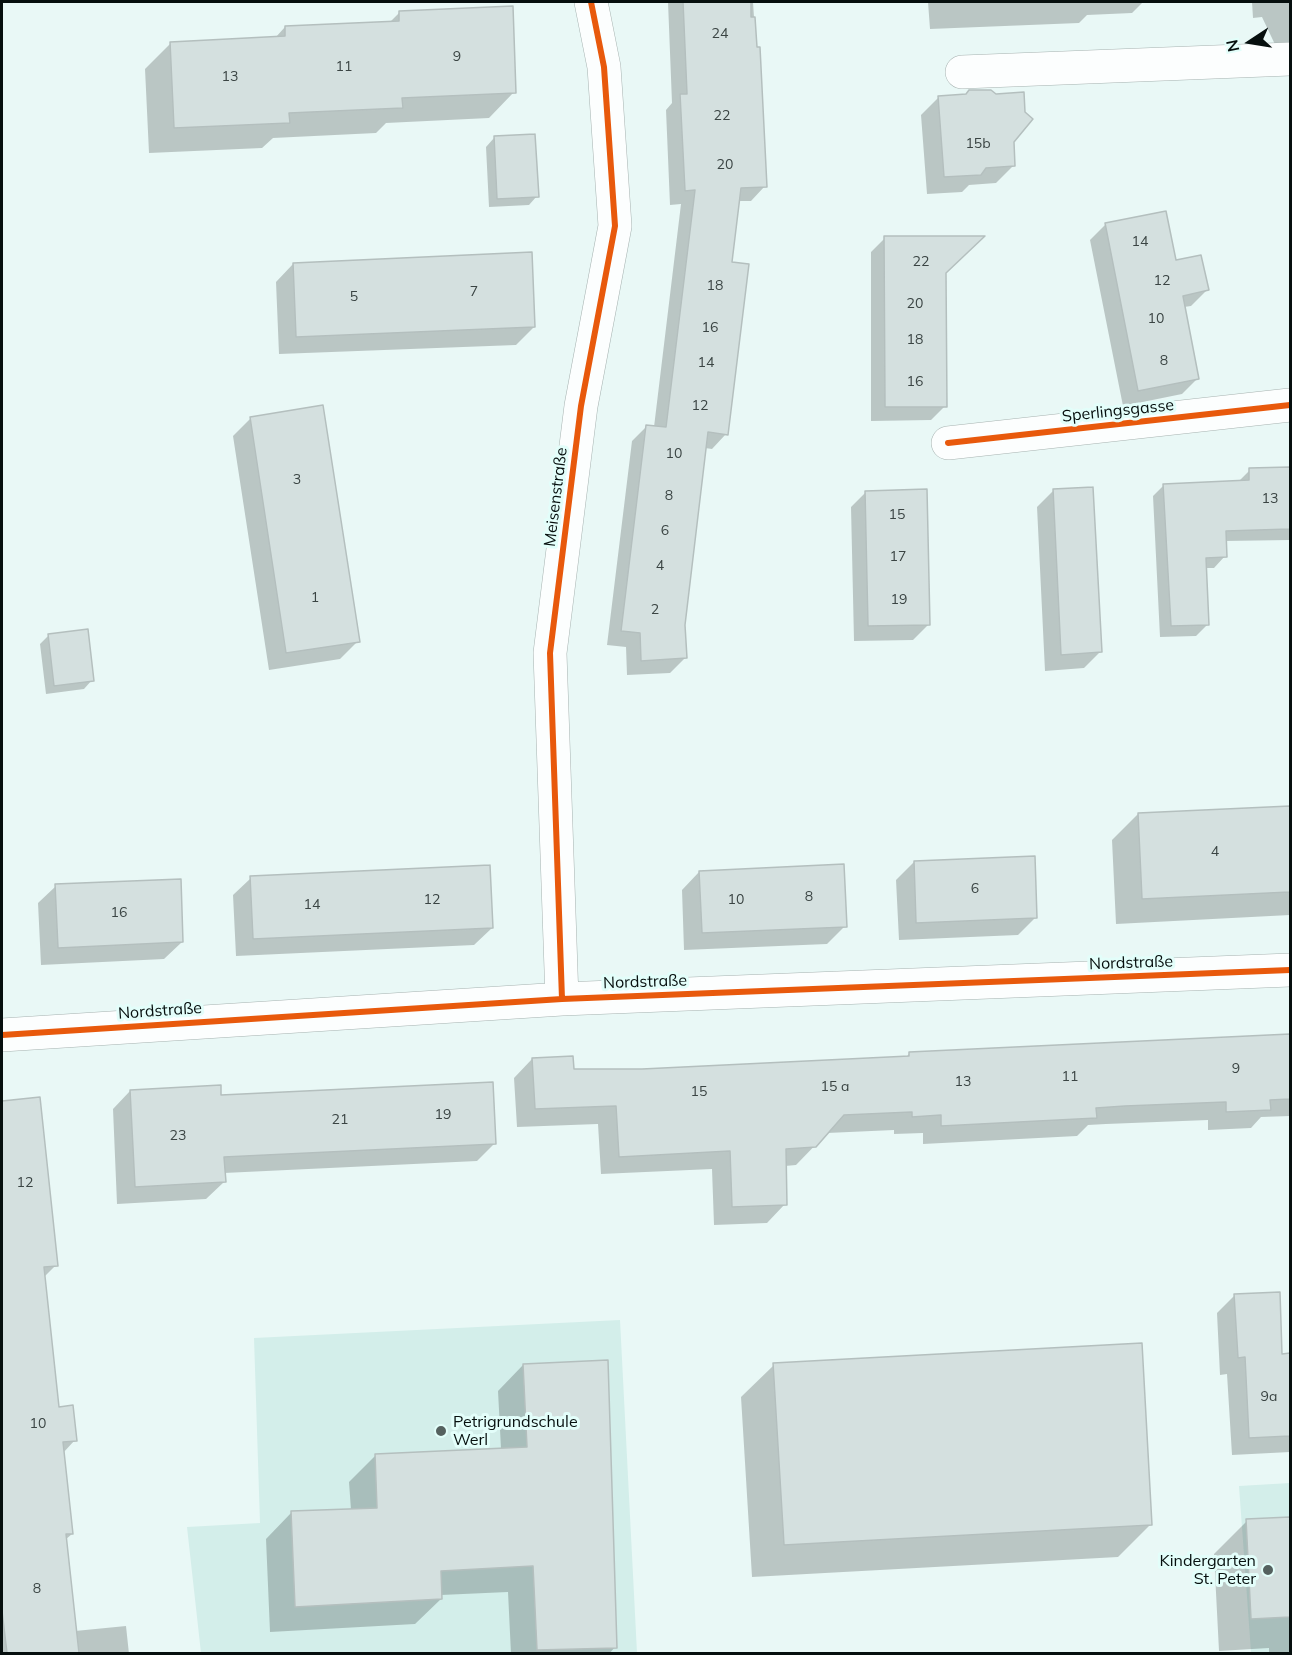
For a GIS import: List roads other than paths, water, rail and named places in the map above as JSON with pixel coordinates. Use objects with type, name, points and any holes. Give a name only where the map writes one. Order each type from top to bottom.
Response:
[{"type":"street","name":"Meisenstraße","points":[[562,999],[550,653],[581,406],[615,226],[604,67],[591,2]]},
{"type":"street","points":[[962,72],[1290,59]]},
{"type":"street","name":"Sperlingsgasse","points":[[948,443],[1290,405]]},
{"type":"street","name":"Nordstraße","points":[[2,1035],[562,999],[1290,970]]},
{"type":"place","name":"Petrigrundschule Werl","points":[[441,1431]]},
{"type":"place","name":"Kindergarten St. Peter","points":[[1268,1570]]}]
